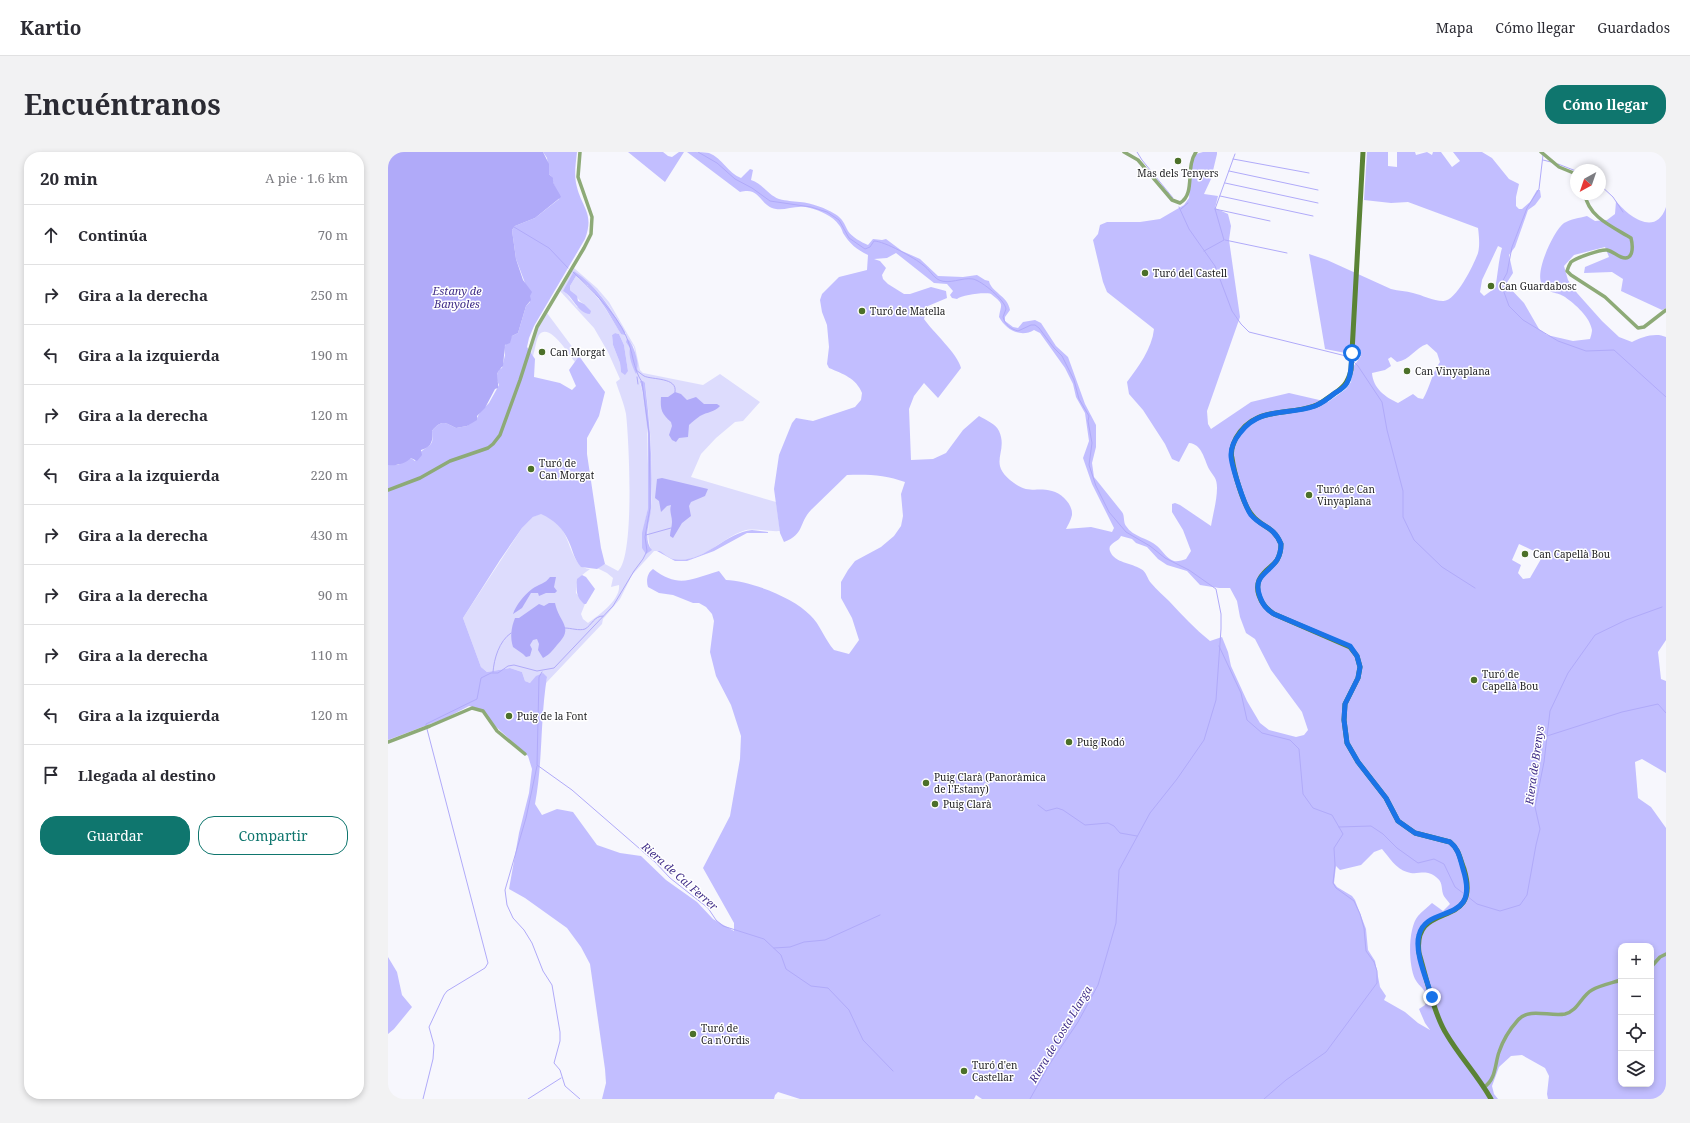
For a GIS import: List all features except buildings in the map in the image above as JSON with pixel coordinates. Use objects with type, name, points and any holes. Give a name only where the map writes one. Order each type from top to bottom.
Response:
[{"type":"main road","points":[[1363,152],[1351,370],[1347,383],[1343,388],[1313,407],[1265,414],[1254,419],[1238,434],[1232,446],[1231,457],[1244,501],[1249,511],[1252,516],[1274,531],[1281,544],[1278,559],[1258,581],[1258,592],[1262,604],[1274,614],[1350,646],[1357,656],[1360,667],[1358,678],[1345,704],[1344,720],[1347,743],[1358,762],[1386,798],[1398,821],[1415,833],[1450,842],[1458,852],[1465,873],[1467,890],[1465,900],[1454,910],[1426,923],[1419,934],[1419,953],[1432,997],[1446,1034],[1491,1099]]},
{"type":"street","points":[[388,490],[420,478],[450,461],[488,448],[500,435],[520,380],[537,326],[591,234],[592,217],[578,177],[580,152]]},
{"type":"street","points":[[1124,152],[1138,160],[1172,200],[1180,203],[1188,195],[1190,165],[1196,152]]},
{"type":"street","points":[[1541,152],[1560,167],[1570,171]]},
{"type":"street","points":[[1586,200],[1589,209],[1631,238],[1632,252],[1630,256],[1626,258],[1621,257],[1611,251],[1603,250],[1576,260],[1571,263],[1568,268],[1571,276],[1605,297],[1638,328],[1644,327],[1666,310]]},
{"type":"street","points":[[388,742],[472,708],[477,708],[483,711],[497,731],[525,754]]},
{"type":"street","points":[[1654,964],[1660,957],[1666,954]]},
{"type":"street","points":[[1484,1087],[1488,1084],[1492,1077],[1498,1053],[1503,1042],[1524,1015],[1531,1013],[1564,1014],[1575,1008],[1592,990],[1618,981]]},
{"type":"shaded area","points":[[543,152],[577,152],[575,179],[588,216],[588,230],[585,239],[534,326],[527,347],[535,359],[534,377],[560,383],[572,390],[576,386],[569,370],[579,356],[605,392],[599,416],[587,438],[587,454],[601,548],[605,564],[597,569],[581,567],[575,558],[567,537],[558,525],[541,514],[533,517],[522,528],[463,618],[481,667],[487,672],[510,668],[522,672],[525,681],[530,683],[536,676],[543,673],[547,677],[543,709],[538,788],[535,804],[542,815],[557,809],[573,812],[597,845],[620,853],[641,856],[666,880],[697,902],[713,919],[734,931],[734,923],[703,868],[730,816],[740,759],[741,736],[731,705],[716,676],[710,652],[714,621],[712,614],[706,607],[699,603],[693,603],[673,595],[659,593],[648,587],[648,575],[653,569],[670,579],[678,581],[693,579],[719,571],[726,580],[747,583],[771,591],[793,602],[810,615],[817,623],[834,650],[849,654],[859,640],[852,618],[841,598],[841,582],[855,561],[881,547],[894,536],[901,526],[903,516],[901,494],[905,482],[876,476],[847,475],[811,510],[795,536],[784,542],[780,533],[774,489],[779,455],[792,423],[796,418],[813,421],[855,407],[861,400],[862,393],[853,380],[829,368],[827,364],[829,347],[827,325],[822,312],[820,300],[822,294],[839,277],[867,270],[868,255],[860,251],[851,243],[845,237],[836,222],[826,214],[805,207],[776,209],[770,207],[752,192],[740,192],[687,152],[702,152],[714,155],[732,173],[741,178],[750,169],[753,170],[751,180],[759,184],[775,197],[779,199],[809,203],[827,210],[840,218],[848,231],[860,241],[868,245],[873,239],[886,239],[902,251],[920,259],[938,276],[963,277],[977,275],[989,281],[990,285],[1009,305],[1010,310],[1005,317],[1005,321],[1013,327],[1018,328],[1023,322],[1035,320],[1041,323],[1056,346],[1068,357],[1085,404],[1096,425],[1096,447],[1092,463],[1094,477],[1122,512],[1125,524],[1129,530],[1153,543],[1169,559],[1175,561],[1186,559],[1191,551],[1183,530],[1172,512],[1172,504],[1175,503],[1180,505],[1211,526],[1217,488],[1215,478],[1200,449],[1193,444],[1189,443],[1179,462],[1172,459],[1165,444],[1143,410],[1129,394],[1127,382],[1147,351],[1154,329],[1107,292],[1103,282],[1093,240],[1098,234],[1100,225],[1107,222],[1140,222],[1160,219],[1184,205],[1189,198],[1191,166],[1196,154],[1203,152],[1217,152],[1211,179],[1204,194],[1218,196],[1215,208],[1228,214],[1231,226],[1229,240],[1240,317],[1207,411],[1208,424],[1211,429],[1251,402],[1289,393],[1328,402],[1346,389],[1351,382],[1353,367],[1361,356],[1325,349],[1309,254],[1327,260],[1391,289],[1410,292],[1439,301],[1448,300],[1464,282],[1478,253],[1478,228],[1408,202],[1391,203],[1364,200],[1367,152],[1388,152],[1388,166],[1397,167],[1397,152],[1415,152],[1416,155],[1427,152],[1432,155],[1433,152],[1441,152],[1452,167],[1460,161],[1453,152],[1482,152],[1492,158],[1509,179],[1519,184],[1516,197],[1516,206],[1519,209],[1522,209],[1530,202],[1537,190],[1540,190],[1541,197],[1535,205],[1528,210],[1515,247],[1509,255],[1513,273],[1506,284],[1524,303],[1539,329],[1547,335],[1573,341],[1590,339],[1592,330],[1591,325],[1582,311],[1562,295],[1548,290],[1542,284],[1540,279],[1546,252],[1555,234],[1564,223],[1575,219],[1587,216],[1595,221],[1607,220],[1615,214],[1616,201],[1635,218],[1649,223],[1656,221],[1662,216],[1666,207],[1666,308],[1662,310],[1621,291],[1623,279],[1612,272],[1584,273],[1585,267],[1609,257],[1605,247],[1574,255],[1564,266],[1568,280],[1577,293],[1602,321],[1619,337],[1632,342],[1640,338],[1653,335],[1666,337],[1666,640],[1658,652],[1661,679],[1666,681],[1666,773],[1642,759],[1635,762],[1638,798],[1651,807],[1666,828],[1666,1099],[1548,1099],[1547,1094],[1549,1076],[1545,1068],[1522,1055],[1511,1056],[1499,1067],[1492,1086],[1494,1094],[1498,1099],[982,1099],[976,1095],[974,1099],[800,1099],[778,1092],[774,1099],[602,1099],[606,1083],[605,1069],[590,964],[581,947],[567,928],[525,898],[509,889],[519,833],[529,793],[532,769],[528,756],[494,725],[480,709],[469,706],[446,718],[388,740],[388,465],[398,465],[411,458],[415,461],[421,452],[432,443],[432,431],[441,423],[456,428],[467,426],[477,418],[480,412],[489,403],[499,385],[496,378],[499,369],[502,368],[505,355],[504,347],[512,336],[518,333],[526,306],[530,302],[516,259],[512,230],[515,226],[535,218],[559,199],[549,174],[547,158]],"holes":[[[1498,246],[1502,248],[1495,288],[1484,296],[1480,292],[1482,280]],[[896,253],[934,283],[947,284],[953,291],[950,295],[952,298],[957,299],[968,295],[991,294],[1001,304],[999,317],[1006,326],[1019,333],[1034,330],[1040,333],[1065,368],[1073,384],[1076,397],[1085,413],[1089,441],[1083,458],[1092,484],[1114,528],[1112,532],[1091,527],[1066,529],[1072,515],[1071,507],[1066,500],[1056,492],[1024,488],[1014,483],[1006,476],[1001,470],[1000,464],[1002,446],[999,431],[993,424],[979,416],[963,430],[946,453],[933,459],[911,460],[909,409],[914,396],[924,383],[938,398],[961,368],[955,356],[924,319],[928,306],[947,298],[946,291],[931,287],[910,294],[904,294],[883,279],[882,275],[886,268],[880,261],[874,259],[887,258]],[[1427,344],[1437,353],[1440,362],[1423,399],[1418,398],[1413,394],[1398,403],[1377,388],[1372,373],[1385,370],[1391,366],[1388,359],[1391,357],[1397,362],[1402,361]],[[1121,536],[1132,539],[1136,543],[1147,547],[1158,559],[1167,565],[1187,571],[1200,585],[1230,588],[1237,601],[1240,617],[1246,633],[1255,639],[1271,670],[1302,712],[1308,730],[1304,735],[1296,737],[1269,730],[1260,723],[1247,701],[1231,666],[1228,652],[1222,637],[1210,641],[1194,627],[1156,588],[1143,570],[1115,558],[1110,551],[1110,546]],[[1519,544],[1538,553],[1541,559],[1530,578],[1523,579],[1518,573],[1521,565],[1512,560]],[[1382,849],[1393,862],[1403,870],[1411,873],[1432,874],[1441,883],[1444,895],[1450,904],[1443,911],[1432,903],[1421,912],[1412,929],[1410,946],[1411,965],[1417,983],[1426,993],[1425,1005],[1419,1009],[1430,1030],[1418,1023],[1405,1012],[1384,1000],[1386,996],[1380,987],[1375,961],[1368,950],[1366,929],[1355,900],[1352,896],[1337,887],[1334,883],[1336,866],[1340,870],[1361,865],[1374,852]]]},
{"type":"shaded area","points":[[628,152],[663,152],[672,157],[679,152],[684,152],[665,182]]},
{"type":"shaded area","points":[[574,268],[597,288],[609,302],[635,347],[640,370],[643,373],[703,385],[720,374],[760,402],[743,421],[735,422],[716,438],[701,454],[691,477],[776,502],[780,531],[751,529],[743,531],[701,555],[682,560],[672,559],[660,551],[654,551],[632,575],[620,599],[603,619],[602,624],[546,683],[547,677],[530,683],[525,681],[522,672],[510,668],[487,672],[481,667],[463,618],[522,528],[533,517],[541,513],[559,526],[579,564],[590,569],[579,579],[576,588],[576,593],[585,604],[581,614],[583,619],[588,623],[613,602],[619,591],[619,585],[611,587],[613,578],[597,568],[605,564],[618,571],[623,561],[627,544],[629,522],[630,496],[626,414],[616,382],[620,379],[608,352],[594,328],[560,291]],"holes":[[[574,271],[597,291],[609,306],[626,334],[621,334],[596,295],[576,276],[570,286],[570,290],[584,304],[577,307],[566,293]],[[615,333],[619,334],[624,345],[628,371],[621,372],[620,363],[613,345],[612,335]],[[629,340],[634,347],[638,369],[635,370]],[[640,383],[645,383],[652,464],[652,499],[648,528],[651,550],[642,548],[649,492],[647,424],[643,393]]]},
{"type":"shaded area","points":[[574,271],[590,284],[603,298],[625,332],[625,335],[621,334],[596,295],[576,276],[570,286],[570,290],[577,296],[578,301],[584,304],[591,311],[590,314],[578,308],[570,297],[563,291]]},
{"type":"shaded area","points":[[547,313],[579,356],[575,362],[559,341],[548,332],[543,332],[539,335],[533,356],[531,353],[535,334]]},
{"type":"shaded area","points":[[615,333],[619,334],[624,345],[628,371],[625,375],[621,372],[620,363],[613,345],[612,335]]},
{"type":"shaded area","points":[[627,339],[631,343],[635,352],[638,367],[636,374],[630,358],[630,348],[626,342]]},
{"type":"shaded area","points":[[640,381],[645,383],[650,429],[652,491],[651,511],[647,535],[649,546],[652,550],[646,554],[642,548],[642,533],[648,508],[648,434]]},
{"type":"shaded area","points":[[752,530],[768,532],[747,533],[714,551],[687,561],[675,561],[670,558],[684,560],[694,557],[742,532]]},
{"type":"shaded area","points":[[582,575],[586,577],[595,589],[586,604],[579,599],[577,590],[577,579]]},
{"type":"shaded area","points":[[388,957],[397,972],[402,995],[412,1007],[388,1034]]},
{"type":"water","name":"Estany de Banyoles","points":[[388,152],[543,152],[549,164],[549,174],[553,178],[554,185],[561,197],[535,218],[515,226],[512,230],[516,259],[523,280],[532,292],[530,296],[531,300],[526,306],[518,333],[512,336],[510,343],[505,345],[503,366],[497,374],[498,388],[495,389],[485,408],[477,416],[477,420],[467,426],[456,428],[441,423],[432,431],[430,445],[421,450],[422,455],[417,461],[411,458],[397,465],[388,465]]},
{"type":"water","points":[[675,392],[681,394],[687,400],[696,397],[704,404],[717,404],[720,406],[713,411],[700,416],[689,425],[688,437],[679,438],[676,442],[672,440],[669,435],[672,426],[671,422],[661,409],[661,397],[668,397]]},
{"type":"water","points":[[662,478],[708,489],[705,496],[691,502],[689,506],[691,516],[682,523],[673,538],[670,536],[672,522],[670,509],[671,505],[667,506],[661,512],[659,501],[655,498],[657,479]]},
{"type":"water","points":[[550,577],[556,577],[554,587],[557,591],[555,593],[546,593],[539,596],[538,593],[531,593],[522,608],[513,614],[518,604],[526,594]]},
{"type":"water","points":[[549,603],[555,603],[564,625],[565,634],[552,651],[543,658],[538,650],[539,644],[537,639],[533,640],[530,645],[532,649],[530,656],[526,657],[513,647],[511,640],[511,632],[515,618],[519,618],[539,604],[544,606]]},
{"type":"waterway","name":"Riera de Costa Llarga","points":[[698,152],[717,163],[735,179],[752,188],[770,201],[811,207],[827,212],[839,220],[849,238],[865,249],[870,247],[874,241],[879,242],[899,250],[913,258],[939,280],[947,282],[969,279],[977,280],[992,291],[1005,305],[1006,309],[1003,317],[1009,326],[1018,331],[1031,325],[1035,325],[1039,328],[1062,356],[1074,380],[1079,399],[1089,416],[1088,421],[1092,443],[1089,465],[1096,486],[1109,512],[1126,532],[1150,546],[1165,558],[1189,570],[1216,589],[1221,614],[1216,700],[1204,740],[1177,779],[1150,813],[1119,870],[1116,923],[1098,985],[1078,1022],[1049,1065],[1030,1099]]},
{"type":"waterway","points":[[1137,152],[1173,198]]},
{"type":"waterway","points":[[1204,251],[1224,240],[1215,209],[1235,154]]},
{"type":"waterway","points":[[1543,155],[1539,189],[1527,208],[1512,247],[1507,273],[1501,284],[1509,306],[1523,320],[1558,341],[1586,351],[1614,350],[1666,397]]},
{"type":"waterway","points":[[1233,159],[1309,173]]},
{"type":"waterway","points":[[1543,160],[1551,162]]},
{"type":"waterway","points":[[1558,164],[1570,169]]},
{"type":"waterway","points":[[1229,171],[1318,190]]},
{"type":"waterway","points":[[1225,183],[1318,203]]},
{"type":"waterway","points":[[1606,191],[1613,197],[1623,212]]},
{"type":"waterway","points":[[1220,196],[1313,216]]},
{"type":"waterway","points":[[1181,209],[1188,203]]},
{"type":"waterway","points":[[1179,207],[1189,229],[1215,266],[1232,311],[1249,332],[1346,356],[1350,359]]},
{"type":"waterway","points":[[1215,209],[1270,221]]},
{"type":"waterway","points":[[514,227],[549,248],[568,268]]},
{"type":"waterway","points":[[1225,240],[1287,253]]},
{"type":"waterway","points":[[426,726],[426,724],[477,699],[481,678],[491,673],[498,673],[508,666],[514,665],[537,671],[554,668],[613,606],[647,551],[645,537],[650,508],[649,433],[642,382],[622,327],[610,310],[573,272]]},
{"type":"waterway","points":[[1354,362],[1382,402],[1387,430],[1403,491],[1403,517],[1414,540],[1442,567],[1475,588]]},
{"type":"waterway","points":[[636,370],[644,376],[669,381],[675,387],[675,392]]},
{"type":"waterway","points":[[637,377],[638,384]]},
{"type":"waterway","points":[[646,535],[671,528]]},
{"type":"waterway","name":"Riera de Brenys","points":[[1467,896],[1477,904],[1500,911],[1520,905],[1527,895],[1540,829],[1535,807],[1544,762],[1550,711],[1568,673],[1595,635],[1626,620],[1662,607]]},
{"type":"waterway","points":[[565,628],[583,630],[597,617],[603,616]]},
{"type":"waterway","points":[[493,672],[500,645],[511,633]]},
{"type":"waterway","points":[[1219,646],[1241,693],[1247,720],[1262,733],[1290,740],[1299,749],[1303,794],[1313,808],[1332,815],[1343,834],[1334,848],[1335,865],[1333,883],[1336,888],[1354,901],[1364,928],[1366,951],[1374,962],[1377,971],[1377,983],[1326,1052],[1286,1080],[1264,1099]]},
{"type":"waterway","name":"Riera de Cal Ferrer","points":[[542,672],[539,677],[537,765],[572,790],[655,862],[670,878],[708,908],[716,920],[723,926],[764,939],[781,955],[786,969],[811,986],[828,988],[849,1010],[863,1040],[893,1071]]},
{"type":"waterway","points":[[1547,736],[1622,712],[1658,704],[1666,713]]},
{"type":"waterway","points":[[423,1099],[433,1059],[434,1045],[429,1027],[444,995],[447,991],[485,968],[488,963],[427,729]]},
{"type":"waterway","points":[[537,766],[526,818],[505,890],[507,905],[513,918],[524,930],[532,943],[543,971],[552,985],[560,1032],[560,1041],[554,1063],[560,1070],[565,1086],[580,1099]]},
{"type":"waterway","points":[[1038,805],[1046,811],[1057,808],[1063,810],[1085,825],[1108,823],[1114,826],[1120,833],[1137,836]]},
{"type":"waterway","name":"Riera de Brenys","points":[[1339,827],[1371,826],[1383,834],[1397,848],[1418,863],[1434,859],[1444,864],[1455,887],[1463,893]]},
{"type":"waterway","points":[[774,948],[790,947],[804,942],[825,940],[880,915]]},
{"type":"waterway","points":[[528,1099],[561,1078]]},
{"type":"place","name":"Mas dels Tenyers","points":[[1178,161]]},
{"type":"place","name":"Turó del Castell","points":[[1145,273]]},
{"type":"place","name":"Can Guardabosc","points":[[1491,286]]},
{"type":"place","name":"Turó de Matella","points":[[862,311]]},
{"type":"place","name":"Can Morgat","points":[[542,352]]},
{"type":"place","name":"Can Vinyaplana","points":[[1407,371]]},
{"type":"place","name":"Turó de Can Morgat","points":[[531,469]]},
{"type":"place","name":"Turó de Can Vinyaplana","points":[[1309,495]]},
{"type":"place","name":"Can Capellà Bou","points":[[1525,554]]},
{"type":"place","name":"Turó de Capellà Bou","points":[[1474,680]]},
{"type":"place","name":"Puig de la Font","points":[[509,716]]},
{"type":"place","name":"Puig Rodó","points":[[1069,742]]},
{"type":"place","name":"Puig Clarà (Panoràmica de l'Estany)","points":[[926,783]]},
{"type":"place","name":"Puig Clarà","points":[[935,804]]},
{"type":"place","name":"Turó de Ca n'Ordis","points":[[693,1034]]},
{"type":"place","name":"Turó d'en Castellar","points":[[964,1071]]},
{"type":"route","points":[[1352,353],[1349,378],[1343,388],[1313,407],[1265,414],[1254,419],[1238,434],[1232,446],[1231,457],[1244,501],[1249,511],[1252,516],[1274,531],[1281,544],[1278,559],[1258,581],[1258,592],[1262,604],[1274,614],[1350,646],[1357,656],[1360,667],[1358,678],[1345,704],[1344,720],[1345,737],[1347,743],[1358,762],[1386,798],[1398,821],[1415,833],[1428,838],[1450,842],[1458,852],[1465,873],[1467,890],[1465,900],[1454,910],[1426,923],[1419,934],[1419,953],[1432,997]]}]
